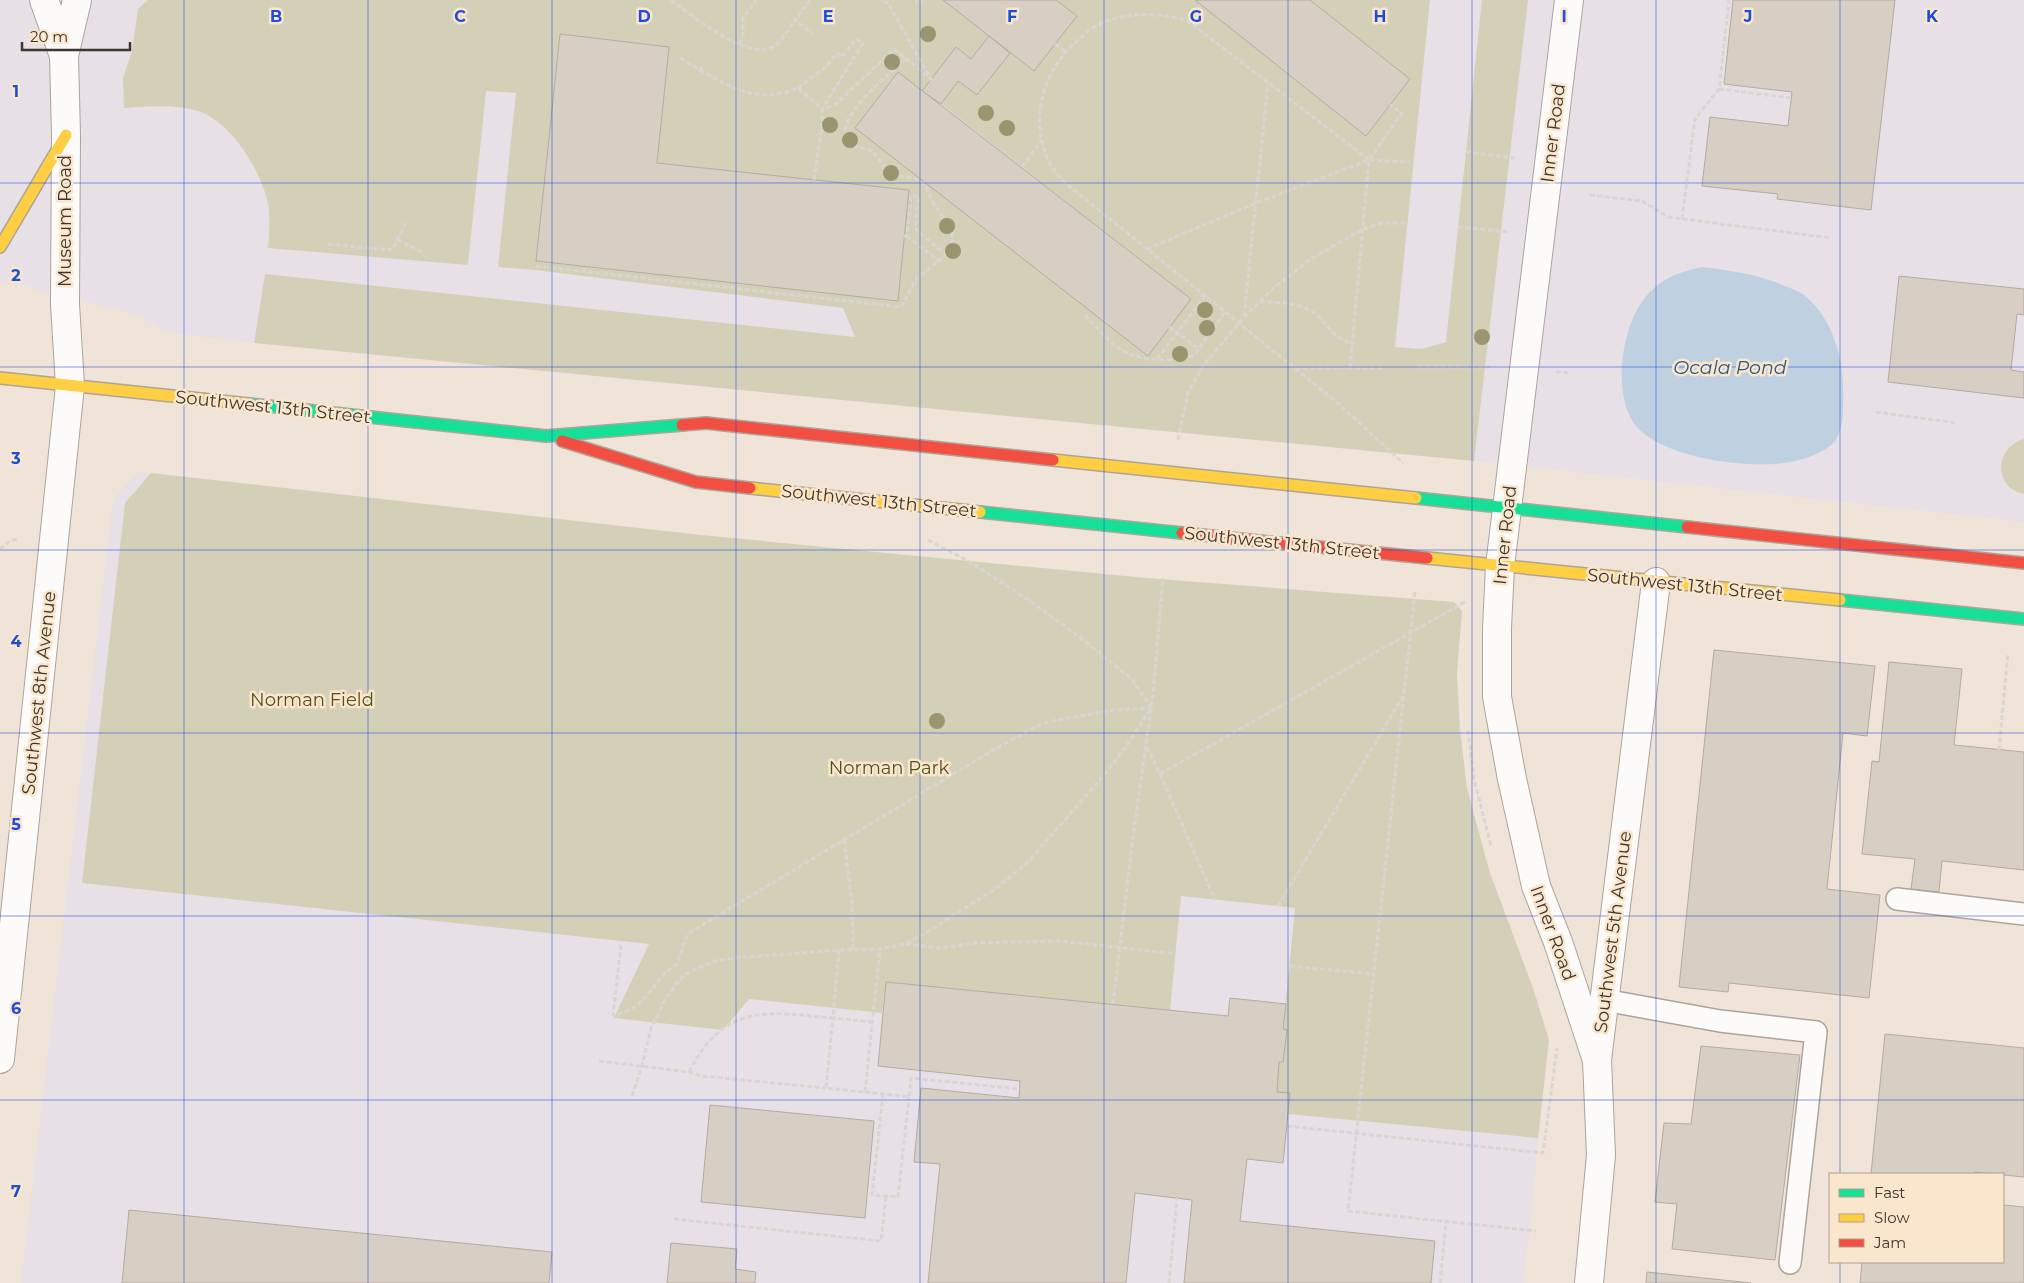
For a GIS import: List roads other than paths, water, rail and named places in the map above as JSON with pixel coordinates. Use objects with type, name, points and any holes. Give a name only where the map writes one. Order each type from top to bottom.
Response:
[{"type":"main road","points":[[0,247],[66,135]]},
{"type":"main road","name":"Southwest 13th Street","points":[[0,378],[546,436],[706,423],[1507,510],[2024,563]]},
{"type":"main road","name":"Southwest 13th Street","points":[[546,436],[696,482],[2024,619]]},
{"type":"street","name":"Museum Road","points":[[44,0],[64,56]]},
{"type":"street","name":"Museum Road","points":[[70,386],[65,304],[66,135],[64,56],[77,0]]},
{"type":"street","name":"Inner Road","points":[[1569,0],[1500,566],[1497,628],[1497,696],[1512,780],[1536,886],[1558,942],[1597,1060]]},
{"type":"street","name":"Southwest 8th Avenue","points":[[0,1059],[70,386]]},
{"type":"street","name":"Southwest 5th Avenue","points":[[1589,1283],[1601,1155],[1597,1060],[1656,582]]},
{"type":"lane","points":[[1897,899],[2024,914]]},
{"type":"lane","points":[[1604,1000],[1720,1021],[1816,1032],[1790,1263]]},
{"type":"water","name":"Ocala Pond","points":[[1703,267],[1747,274],[1797,291],[1815,306],[1824,318],[1831,331],[1840,359],[1843,390],[1841,428],[1835,441],[1827,448],[1811,456],[1778,464],[1735,463],[1712,460],[1668,447],[1650,438],[1637,427],[1629,413],[1624,397],[1622,378],[1626,339],[1632,321],[1640,305],[1655,287],[1667,279],[1688,270]]},
{"type":"park label","name":"Norman Field","points":[[312,700]]},
{"type":"park label","name":"Norman Park","points":[[889,768]]}]
